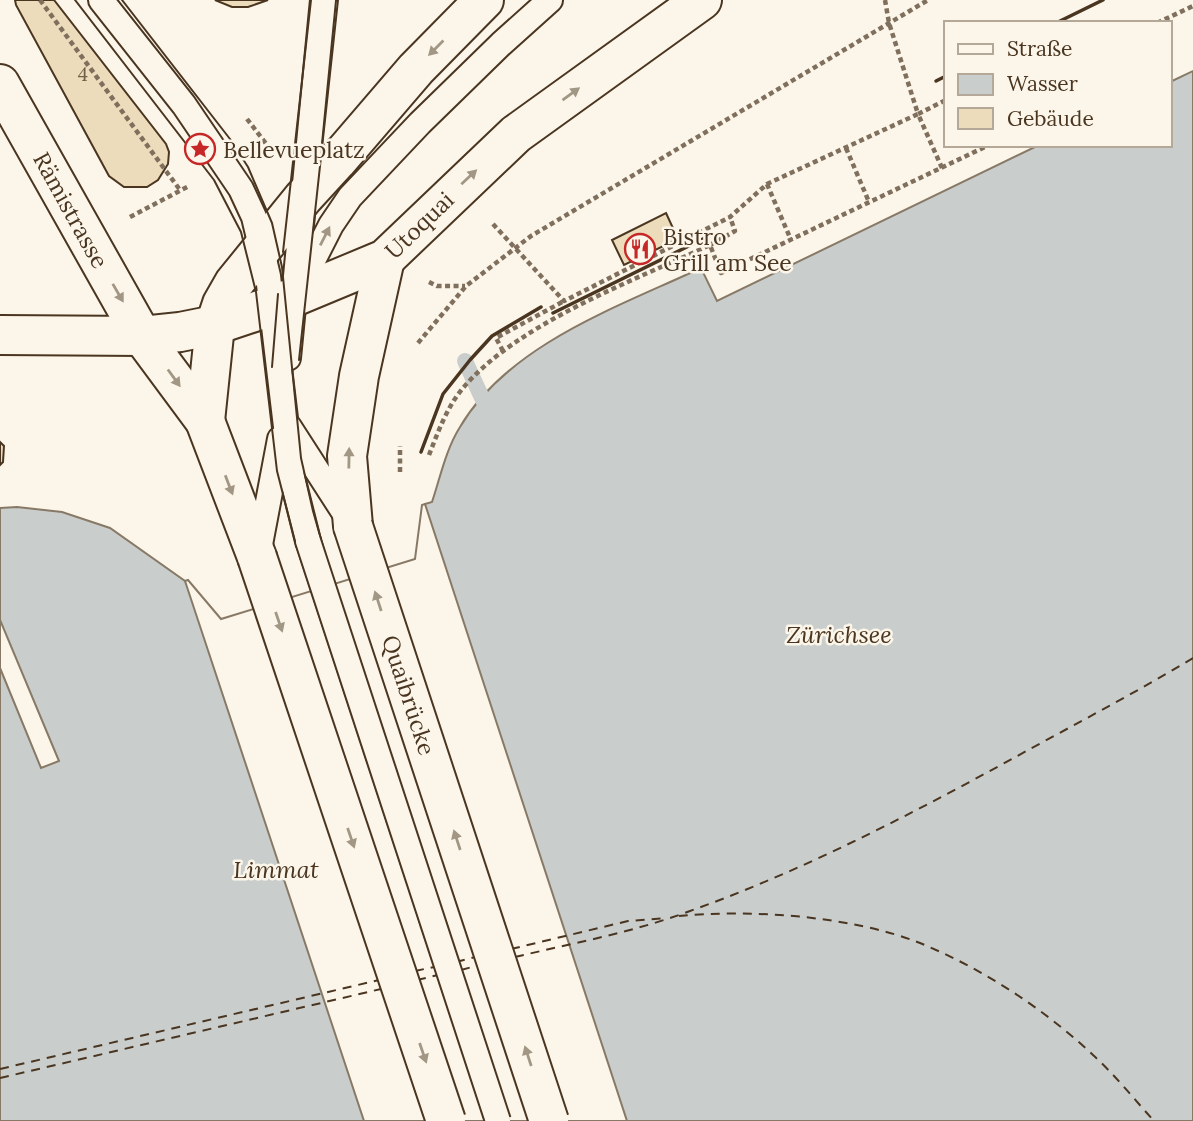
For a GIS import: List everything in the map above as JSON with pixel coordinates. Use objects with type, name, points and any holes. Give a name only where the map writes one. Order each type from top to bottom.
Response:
[{"type":"main road","points":[[205,421],[215,324],[234,283],[303,198],[416,69],[484,0]]},
{"type":"main road","name":"Utoquai","points":[[0,335],[142,336],[180,332],[215,324],[283,302],[385,259],[516,134],[701,0]]},
{"type":"main road","name":"Rämistrasse","points":[[0,84],[142,336]]},
{"type":"main road","name":"Quaibrücke","points":[[385,259],[359,376],[347,456],[353,526],[549,1121]]},
{"type":"main road","points":[[142,336],[205,421],[257,557],[446,1121]]},
{"type":"lane","points":[[101,0],[184,105],[241,188],[254,217],[262,248],[283,302]]},
{"type":"lane","points":[[324,0],[303,198],[283,302],[284,419],[292,477],[308,541],[498,1121]]},
{"type":"lane","points":[[283,302],[350,197],[500,44],[550,0]]},
{"type":"lane","points":[[284,419],[353,526]]},
{"type":"lane","points":[[257,557],[284,419]]},
{"type":"path","points":[[40,0],[180,190]]},
{"type":"path","points":[[885,0],[889,23],[918,114],[942,168]]},
{"type":"path","points":[[415,351],[419,340],[466,286],[515,248],[928,0]]},
{"type":"path","points":[[1161,21],[1193,6]]},
{"type":"path","points":[[503,351],[496,338],[730,217],[767,184],[944,101]]},
{"type":"path","points":[[710,244],[721,273],[985,147]]},
{"type":"path","points":[[846,148],[869,202]]},
{"type":"path","points":[[767,184],[791,240]]},
{"type":"path","points":[[429,455],[438,432],[462,390],[503,351],[526,335],[582,305],[735,231],[730,217]]},
{"type":"path","points":[[487,218],[564,301]]},
{"type":"water","name":"Zürichsee","points":[[1193,71],[1193,1121],[0,1121],[0,508],[62,512],[110,528],[185,581],[220,623],[418,561],[425,504],[432,502],[447,454],[460,427],[481,398],[507,373],[536,351],[601,314],[701,268],[717,301],[1035,147],[1172,147],[1172,81]]},
{"type":"pier","points":[[425,504],[627,1121],[364,1121],[185,581],[188,580],[221,619],[415,559],[422,505]]},
{"type":"pier","points":[[0,620],[59,761],[41,768],[0,668]]},
{"type":"building","points":[[15,0],[54,0],[166,144],[169,152],[168,164],[158,180],[147,187],[124,187],[109,176]]},
{"type":"building","points":[[215,0],[268,0],[248,7],[232,7]]},
{"type":"building","points":[[666,213],[678,239],[624,265],[612,240]]},
{"type":"building","points":[[0,442],[4,446],[3,462],[0,465]]},
{"type":"waterway","points":[[465,361],[489,413]]},
{"type":"ferry route","points":[[515,957],[647,925],[778,876],[947,794],[1193,658]]},
{"type":"ferry route","points":[[679,916],[737,913],[801,917],[864,926],[920,943],[989,977],[1054,1021],[1101,1063],[1154,1121]]},
{"type":"ferry route","points":[[511,949],[628,921],[666,918]]},
{"type":"ferry route","points":[[456,962],[475,957]]},
{"type":"ferry route","points":[[461,970],[479,965]]},
{"type":"ferry route","points":[[415,971],[434,967]]},
{"type":"ferry route","points":[[417,980],[438,975]]},
{"type":"ferry route","points":[[0,1069],[379,980]]},
{"type":"ferry route","points":[[0,1078],[381,989]]},
{"type":"tram line","points":[[75,0],[214,180],[241,232],[256,292],[277,471],[296,545],[485,1121]]},
{"type":"tram line","points":[[122,0],[230,139],[248,167],[272,223],[282,267],[301,458],[313,511],[332,578],[509,1121]]},
{"type":"tram line","points":[[283,252],[311,0]]},
{"type":"tram line","points":[[299,360],[338,0]]},
{"type":"tram line","points":[[272,367],[278,294]]},
{"type":"wall","points":[[1060,21],[1103,0]]},
{"type":"wall","points":[[936,81],[944,77]]},
{"type":"wall","points":[[553,313],[709,236]]},
{"type":"wall","points":[[421,452],[443,394],[470,360],[492,336],[541,307]]},
{"type":"place","name":"Bellevueplatz","points":[[200,149]]},
{"type":"place","name":"Bistro Grill am See","points":[[640,249]]},
{"type":"water label","name":"Limmat","points":[[276,869]]}]
